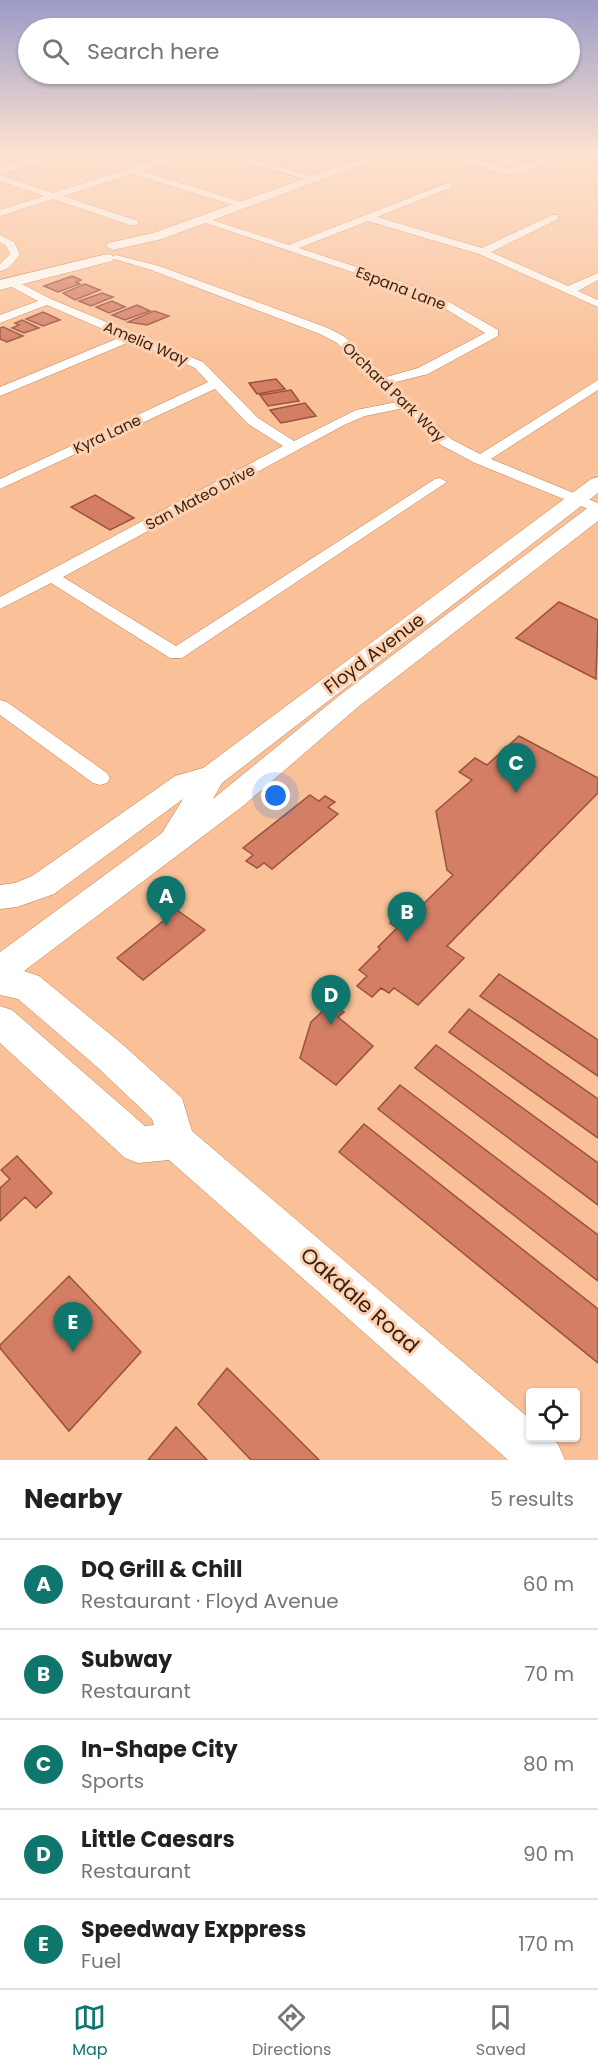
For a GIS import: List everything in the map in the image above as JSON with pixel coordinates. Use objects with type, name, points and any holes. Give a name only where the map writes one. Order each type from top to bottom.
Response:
[{"type":"street","points":[[123,220],[134,224]]},
{"type":"street","points":[[6,284],[59,271],[115,253],[202,220]]},
{"type":"street","name":"Espana Lane","points":[[202,220],[291,248],[440,301],[494,333],[423,371],[384,381]]},
{"type":"street","points":[[291,248],[363,220]]},
{"type":"street","points":[[375,220],[483,252],[598,304]]},
{"type":"street","points":[[483,252],[549,220]]},
{"type":"street","points":[[0,238],[10,244],[15,255],[2,268]]},
{"type":"street","name":"Orchard Park Way","points":[[115,253],[324,331],[340,340],[446,442],[480,460],[591,506]]},
{"type":"street","points":[[570,290],[598,276]]},
{"type":"street","name":"Amelia Way","points":[[6,284],[199,365],[214,384],[253,421],[272,435],[294,446]]},
{"type":"street","points":[[0,319],[47,301]]},
{"type":"street","points":[[0,392],[133,336]]},
{"type":"street","name":"Kyra Lane","points":[[0,485],[214,384]]},
{"type":"street","points":[[480,460],[598,384]]},
{"type":"street","name":"San Mateo Drive","points":[[0,604],[339,422],[361,413],[406,404]]},
{"type":"street","points":[[52,577],[177,654],[440,482]]},
{"type":"street","name":"Floyd Avenue","points":[[0,971],[233,799],[349,701],[591,506],[598,483]]},
{"type":"street","name":"Floyd Avenue","points":[[172,842],[212,776],[591,506]]},
{"type":"street","points":[[0,706],[100,778]]},
{"type":"street","points":[[0,897],[17,895],[43,885],[185,783],[212,776]]},
{"type":"street","points":[[0,981],[27,986],[109,1055],[169,1110],[176,1141],[138,1145],[0,1021]]},
{"type":"street","name":"Oakdale Road","points":[[176,1141],[542,1460]]},
{"type":"building","points":[[72,276],[81,280],[76,282],[80,284],[58,292],[44,286]]},
{"type":"building","points":[[85,284],[100,290],[75,300],[63,293]]},
{"type":"building","points":[[102,293],[113,297],[91,306],[79,301]]},
{"type":"building","points":[[112,301],[125,307],[109,313],[96,307]]},
{"type":"building","points":[[137,305],[150,311],[125,320],[112,315]]},
{"type":"building","points":[[154,311],[169,316],[147,325],[128,322]]},
{"type":"building","points":[[43,312],[60,320],[43,326],[26,319]]},
{"type":"building","points":[[22,320],[39,328],[24,333],[12,328],[19,325],[15,323]]},
{"type":"building","points":[[3,327],[23,336],[7,342],[0,339],[0,328]]},
{"type":"building","points":[[276,379],[285,389],[257,394],[249,383]]},
{"type":"building","points":[[291,390],[299,401],[268,406],[260,395]]},
{"type":"building","points":[[305,403],[316,416],[281,423],[270,410]]},
{"type":"building","points":[[95,495],[134,518],[110,530],[71,507]]},
{"type":"building","points":[[559,602],[598,620],[596,679],[516,638]]},
{"type":"building","points":[[519,736],[598,778],[598,793],[447,946],[464,958],[418,1005],[394,988],[389,993],[381,988],[372,997],[357,986],[367,976],[359,970],[397,928],[390,923],[396,912],[406,908],[414,913],[453,875],[447,870],[436,811],[472,780],[459,772],[475,758],[487,765]]},
{"type":"building","points":[[310,795],[319,801],[325,796],[335,802],[328,807],[338,814],[272,869],[264,863],[257,868],[246,861],[253,855],[243,848]]},
{"type":"building","points":[[177,910],[205,930],[143,980],[117,958]]},
{"type":"building","points":[[499,974],[598,1040],[598,1076],[480,996]]},
{"type":"building","points":[[336,1006],[344,1012],[338,1017],[373,1046],[336,1085],[300,1058],[311,1022],[325,1009],[330,1011]]},
{"type":"building","points":[[469,1009],[598,1099],[598,1138],[449,1032]]},
{"type":"building","points":[[436,1045],[598,1163],[598,1205],[415,1068]]},
{"type":"building","points":[[400,1085],[598,1235],[598,1281],[378,1109]]},
{"type":"building","points":[[364,1124],[598,1309],[598,1363],[339,1152]]},
{"type":"building","points":[[17,1156],[52,1193],[36,1208],[25,1197],[0,1221],[0,1188],[10,1179],[1,1170]]},
{"type":"building","points":[[69,1276],[141,1352],[69,1431],[0,1348],[0,1345]]},
{"type":"building","points":[[227,1368],[319,1460],[251,1460],[198,1404]]},
{"type":"building","points":[[176,1427],[207,1460],[148,1460]]},
{"type":"place","name":"In-Shape City","points":[[516,793]]},
{"type":"place","name":"DQ Grill & Chill","points":[[166,926]]},
{"type":"place","name":"Subway","points":[[407,942]]},
{"type":"place","name":"Little Caesars","points":[[331,1025]]},
{"type":"place","name":"Speedway Exppress","points":[[73,1352]]}]
